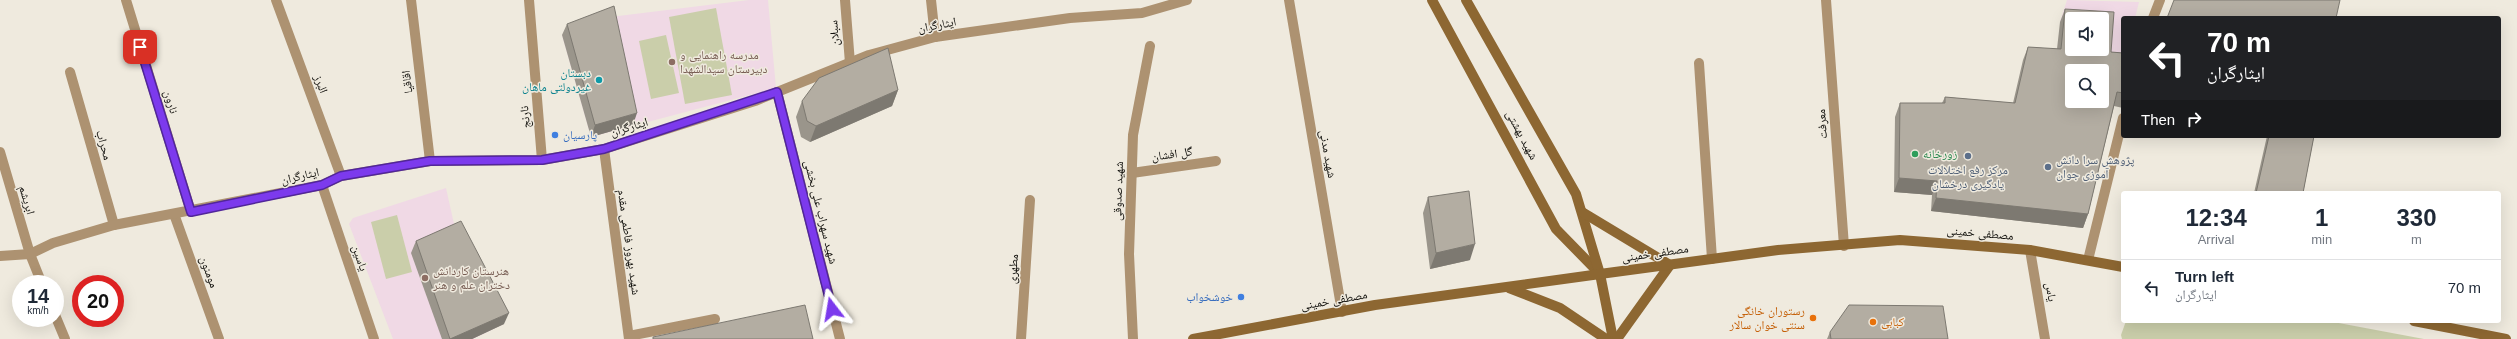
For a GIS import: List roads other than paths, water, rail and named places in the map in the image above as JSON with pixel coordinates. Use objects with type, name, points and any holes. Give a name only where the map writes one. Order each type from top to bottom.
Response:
[{"type":"main road","name":"شهید بهشتی","points":[[1432,0],[1556,229],[1600,274]]},
{"type":"main road","name":"شهید بهشتی","points":[[1466,0],[1576,194],[1600,274],[1613,339]]},
{"type":"main road","points":[[1582,212],[1670,264],[1617,339]]},
{"type":"main road","name":"مصطفی خمینی","points":[[1193,339],[1206,338],[1342,312],[1670,264],[1778,250],[1844,246],[1900,240],[2030,250],[2121,267]]},
{"type":"main road","points":[[1509,288],[1560,308],[1606,339]]},
{"type":"main road","points":[[2424,323],[2506,339]]},
{"type":"street","name":"نارون","points":[[126,0],[191,212]]},
{"type":"street","name":"البرز","points":[[276,0],[341,176]]},
{"type":"street","name":"اقاقیا","points":[[411,0],[430,161]]},
{"type":"street","name":"نارنج","points":[[529,0],[542,160]]},
{"type":"street","name":"سبلان","points":[[845,0],[850,63]]},
{"type":"street","points":[[931,0],[935,37]]},
{"type":"street","name":"ایثارگران","points":[[0,256],[30,254],[53,243],[114,225],[191,212],[322,185],[341,176],[430,161],[542,160],[604,149],[777,92],[869,55],[935,37],[1070,18],[1142,13],[1187,0]]},
{"type":"street","name":"شهید مدنی","points":[[1289,0],[1342,312]]},
{"type":"street","name":"معرفت","points":[[1826,0],[1844,246]]},
{"type":"street","points":[[2154,16],[2160,0]]},
{"type":"street","name":"شهید صدوقی","points":[[1133,339],[1129,254],[1133,135],[1150,46]]},
{"type":"street","points":[[1699,63],[1712,259]]},
{"type":"street","name":"محراب","points":[[70,72],[114,225]]},
{"type":"street","name":"شهید سهراب علی بخشی","points":[[777,92],[840,339]]},
{"type":"street","points":[[2088,260],[2121,126]]},
{"type":"street","name":"شهید بهروز فاطمی مقدم","points":[[604,149],[629,337]]},
{"type":"street","name":"ابریشم","points":[[0,152],[30,254],[38,275]]},
{"type":"street","name":"گل افشان","points":[[1132,173],[1216,161]]},
{"type":"street","name":"یاسین","points":[[322,185],[374,339]]},
{"type":"street","name":"مطهری","points":[[1021,339],[1030,200]]},
{"type":"street","name":"مومنون","points":[[174,214],[219,339]]},
{"type":"street","name":"یاس","points":[[2030,250],[2045,339]]},
{"type":"street","points":[[629,337],[715,319]]},
{"type":"street","points":[[60,327],[65,339]]},
{"type":"place","name":"مدرسه راهنمایی و دبیرستان سیدالشهدا","points":[[672,62]]},
{"type":"place","name":"دبستان غیردولتی ماهان","points":[[599,80]]},
{"type":"place","name":"پارسیان","points":[[555,135]]},
{"type":"place","name":"زورخانه","points":[[1915,154]]},
{"type":"place","name":"مرکز رفع اختلالات یادگیری درخشان","points":[[1968,156]]},
{"type":"place","name":"پژوهش سرا دانش آموزی جوان","points":[[2048,167]]},
{"type":"place","name":"هنرستان کاردانش دختران علم و هنر","points":[[425,278]]},
{"type":"place","name":"خوشخواب","points":[[1241,297]]},
{"type":"place","name":"رستوران خانگی سنتی خوان سالار","points":[[1813,318]]},
{"type":"place","name":"کبابی","points":[[1873,322]]}]
